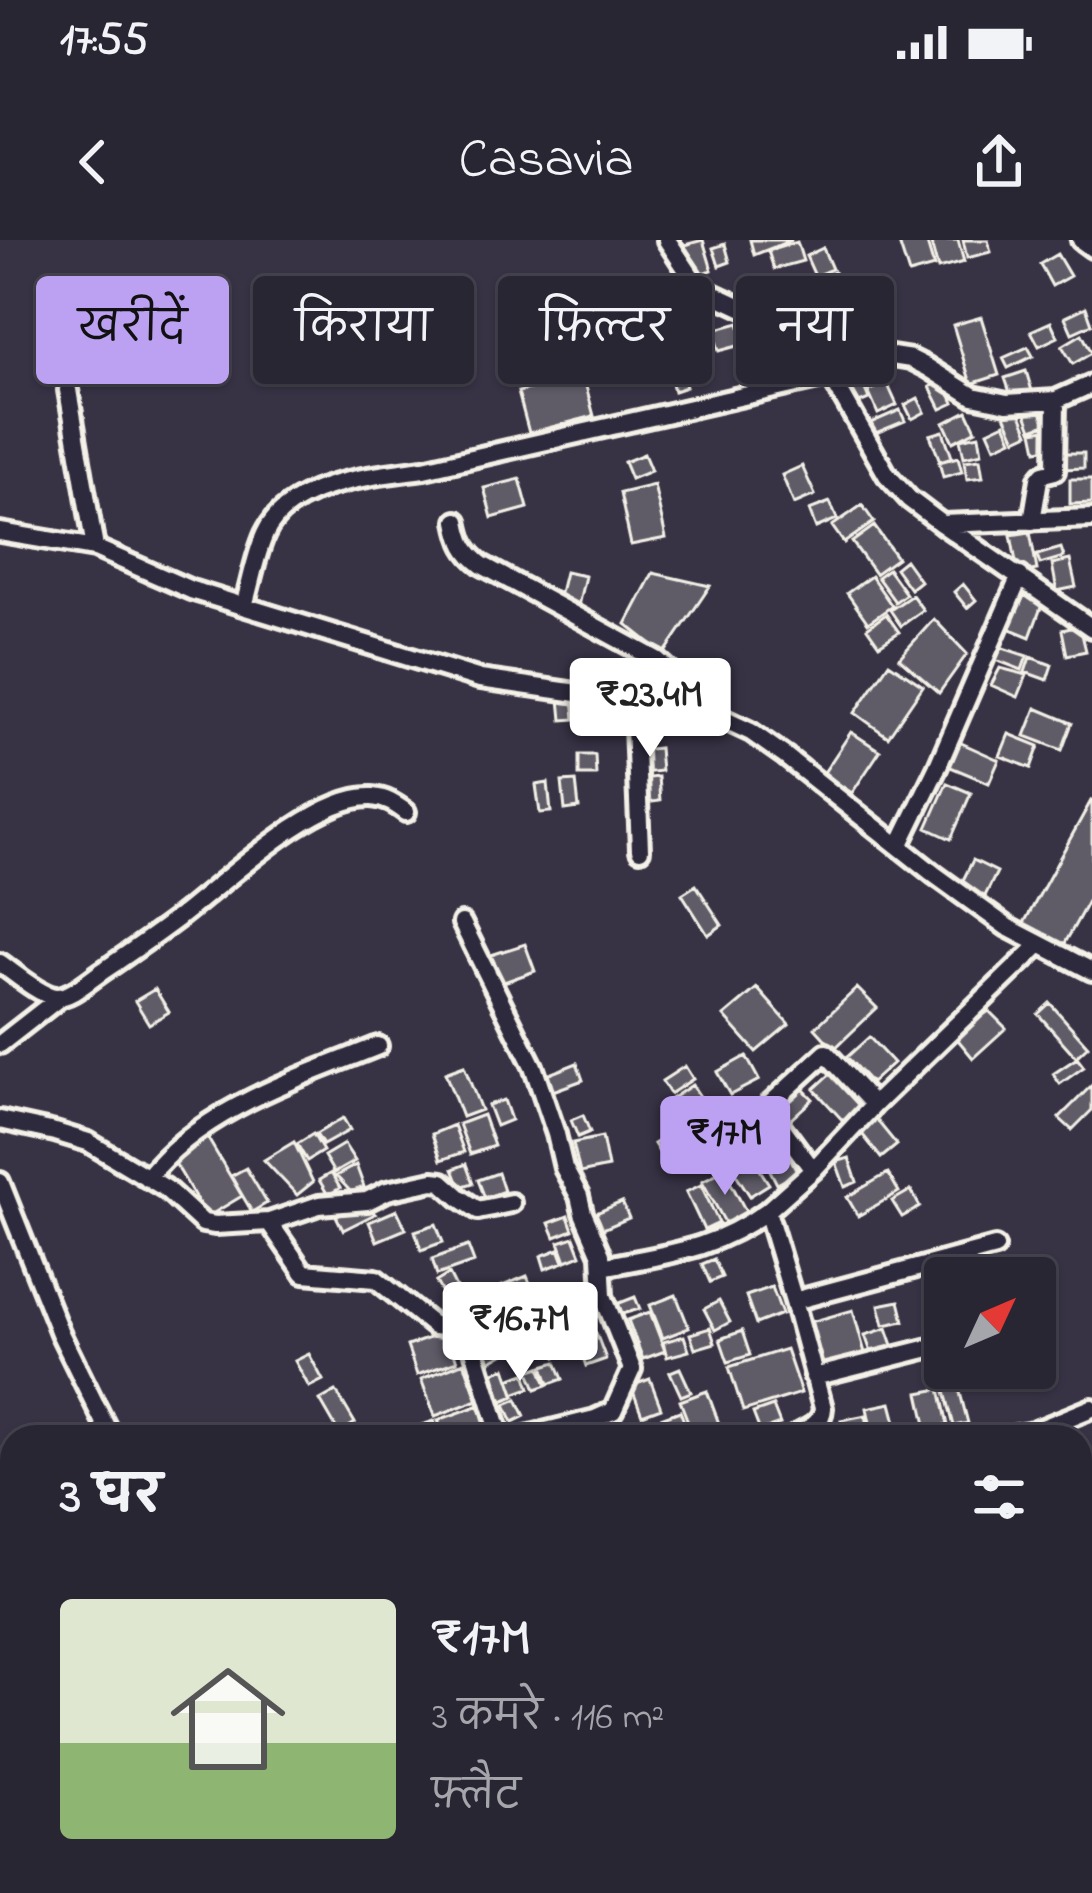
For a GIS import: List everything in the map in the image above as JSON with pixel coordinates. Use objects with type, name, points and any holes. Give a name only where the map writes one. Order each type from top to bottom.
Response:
[{"type":"street","points":[[667,240],[698,287],[736,305]]},
{"type":"street","points":[[1081,240],[1092,248]]},
{"type":"street","points":[[894,356],[927,367],[973,396],[1006,403],[1056,400],[1092,384]]},
{"type":"street","points":[[244,607],[264,536],[275,517],[309,494],[795,384]]},
{"type":"street","points":[[835,384],[887,475],[909,499],[1092,628]]},
{"type":"street","points":[[68,390],[95,548]]},
{"type":"street","points":[[1032,521],[1040,476],[1055,471],[1056,400]]},
{"type":"street","points":[[942,524],[1092,518]]},
{"type":"street","points":[[457,521],[467,554],[657,660],[712,716]]},
{"type":"street","points":[[0,532],[95,548],[191,590],[480,679],[712,716],[751,732],[964,897],[1039,945],[1092,970]]},
{"type":"street","points":[[899,846],[1020,576]]},
{"type":"street","points":[[634,701],[640,850]]},
{"type":"street","points":[[0,1044],[329,807],[372,797],[391,801],[406,812]]},
{"type":"street","points":[[462,923],[525,1047],[564,1168],[601,1255],[603,1296],[630,1363],[631,1373],[613,1411],[582,1425]]},
{"type":"street","points":[[602,1267],[702,1246],[743,1228],[813,1170],[1039,945]]},
{"type":"street","points":[[0,963],[46,995],[58,998]]},
{"type":"street","points":[[147,1178],[175,1146],[219,1117],[378,1046]]},
{"type":"street","points":[[710,1148],[766,1108],[826,1053],[874,1105]]},
{"type":"street","points":[[771,1113],[813,1170]]},
{"type":"street","points":[[0,1120],[88,1142],[174,1195],[203,1223],[215,1226],[269,1222],[319,1204],[368,1201],[387,1191],[433,1181],[442,1182],[478,1210],[511,1203]]},
{"type":"street","points":[[0,1182],[60,1333],[105,1425]]},
{"type":"street","points":[[766,1211],[823,1408],[822,1417],[813,1425]]},
{"type":"street","points":[[269,1222],[304,1274],[376,1280],[434,1326],[465,1330],[498,1425]]},
{"type":"street","points":[[974,1257],[994,1247]]},
{"type":"street","points":[[794,1301],[924,1275]]},
{"type":"street","points":[[814,1377],[924,1349]]},
{"type":"street","points":[[1056,1425],[1092,1408]]},
{"type":"building","points":[[703,240],[712,270],[693,276],[684,245]]},
{"type":"building","points":[[750,240],[792,240],[754,255]]},
{"type":"building","points":[[898,240],[926,240],[934,267],[909,274]]},
{"type":"building","points":[[930,240],[958,240],[964,262],[938,269]]},
{"type":"building","points":[[963,240],[988,240],[991,252],[967,258]]},
{"type":"building","points":[[797,242],[803,261],[774,269],[768,251]]},
{"type":"building","points":[[725,244],[730,262],[719,266],[713,248]]},
{"type":"building","points":[[823,248],[832,269],[815,276],[806,256]]},
{"type":"building","points":[[1057,254],[1070,276],[1052,286],[1040,264]]},
{"type":"building","points":[[1086,307],[1092,324],[1072,333],[1065,317]]},
{"type":"building","points":[[981,317],[999,375],[971,384],[953,325]]},
{"type":"building","points":[[1051,322],[1058,337],[1039,346],[1031,331]]},
{"type":"building","points":[[736,324],[736,346],[719,351],[713,330]]},
{"type":"building","points":[[1082,334],[1092,353],[1073,364],[1062,346]]},
{"type":"building","points":[[1028,347],[1033,356],[1008,368],[1003,358]]},
{"type":"building","points":[[1026,371],[1033,394],[1013,401],[1005,378]]},
{"type":"building","points":[[944,380],[954,403],[941,409],[930,387]]},
{"type":"building","points":[[549,384],[585,384],[594,416],[529,433],[518,392]]},
{"type":"building","points":[[840,384],[863,384],[869,399],[850,407]]},
{"type":"building","points":[[887,384],[897,405],[878,414],[868,391]]},
{"type":"building","points":[[918,398],[925,412],[912,419],[905,405]]},
{"type":"building","points":[[1037,402],[1046,424],[1032,429],[1024,408]]},
{"type":"building","points":[[1019,409],[1029,433],[1016,439],[1005,415]]},
{"type":"building","points":[[900,410],[905,421],[866,437],[861,427]]},
{"type":"building","points":[[967,411],[976,430],[953,442],[944,423]]},
{"type":"building","points":[[1005,423],[1012,439],[995,447],[988,431]]},
{"type":"building","points":[[1046,429],[1050,448],[1037,450],[1033,431]]},
{"type":"building","points":[[943,431],[952,457],[940,461],[930,435]]},
{"type":"building","points":[[979,435],[982,453],[964,457],[960,439]]},
{"type":"building","points":[[1062,453],[1084,453],[1084,468],[1063,469]]},
{"type":"building","points":[[644,454],[651,471],[631,479],[624,462]]},
{"type":"building","points":[[958,457],[962,472],[943,477],[939,462]]},
{"type":"building","points":[[980,459],[983,477],[967,479],[964,461]]},
{"type":"building","points":[[802,466],[815,495],[794,504],[782,475]]},
{"type":"building","points":[[520,479],[528,508],[492,518],[484,488]]},
{"type":"building","points":[[1070,479],[1092,479],[1092,503],[1070,504]]},
{"type":"building","points":[[654,485],[666,538],[631,545],[620,493]]},
{"type":"building","points":[[830,502],[837,519],[816,528],[809,510]]},
{"type":"building","points":[[862,505],[874,522],[844,543],[832,526]]},
{"type":"building","points":[[874,526],[897,558],[875,574],[852,542]]},
{"type":"building","points":[[1030,532],[1037,570],[1018,573],[1011,535]]},
{"type":"building","points":[[1061,548],[1064,557],[1040,564],[1037,555]]},
{"type":"building","points":[[905,560],[920,581],[910,589],[895,568]]},
{"type":"building","points":[[1070,560],[1076,587],[1057,591],[1052,564]]},
{"type":"building","points":[[888,569],[906,594],[895,602],[877,577]]},
{"type":"building","points":[[565,572],[585,576],[578,606],[558,601]]},
{"type":"building","points":[[653,573],[710,586],[664,654],[626,624]]},
{"type":"building","points":[[871,576],[892,606],[868,623],[847,593]]},
{"type":"building","points":[[963,584],[976,600],[967,608],[954,592]]},
{"type":"building","points":[[1016,591],[1043,602],[1030,637],[1003,626]]},
{"type":"building","points":[[912,595],[923,610],[901,626],[890,610]]},
{"type":"building","points":[[886,614],[899,632],[879,645],[867,628]]},
{"type":"building","points":[[934,619],[967,654],[939,693],[899,658]]},
{"type":"building","points":[[1080,626],[1086,651],[1067,655],[1062,630]]},
{"type":"building","points":[[1000,647],[1027,656],[1022,670],[996,660]]},
{"type":"building","points":[[1030,657],[1052,665],[1047,680],[1025,672]]},
{"type":"building","points":[[889,663],[923,686],[888,737],[855,713]]},
{"type":"building","points":[[1000,668],[1027,675],[1018,697],[991,685]]},
{"type":"building","points":[[573,698],[575,719],[562,720],[560,699]]},
{"type":"building","points":[[1036,708],[1072,723],[1062,750],[1025,736]]},
{"type":"building","points":[[851,732],[880,751],[852,793],[823,774]]},
{"type":"building","points":[[1009,734],[1039,746],[1031,768],[1000,756]]},
{"type":"building","points":[[959,742],[999,760],[989,783],[948,766]]},
{"type":"building","points":[[659,748],[661,771],[642,773],[639,750]]},
{"type":"building","points":[[579,755],[595,755],[596,775],[579,775]]},
{"type":"building","points":[[658,777],[660,801],[644,803],[641,779]]},
{"type":"building","points":[[576,781],[579,808],[565,810],[562,782]]},
{"type":"building","points":[[548,783],[551,812],[540,813],[536,785]]},
{"type":"building","points":[[947,783],[971,793],[951,839],[927,828]]},
{"type":"building","points":[[1092,799],[1092,894],[1064,945],[1024,923]]},
{"type":"building","points":[[973,860],[997,872],[983,900],[959,888]]},
{"type":"building","points":[[696,885],[722,925],[708,935],[682,894]]},
{"type":"building","points":[[525,944],[535,971],[501,983],[491,955]]},
{"type":"building","points":[[757,988],[789,1024],[756,1052],[724,1016]]},
{"type":"building","points":[[857,988],[877,1008],[834,1049],[815,1028]]},
{"type":"building","points":[[155,989],[169,1012],[149,1024],[135,1001]]},
{"type":"building","points":[[1050,1003],[1088,1046],[1076,1057],[1038,1014]]},
{"type":"building","points":[[989,1011],[1006,1028],[973,1058],[954,1035]]},
{"type":"building","points":[[869,1037],[893,1063],[871,1083],[847,1057]]},
{"type":"building","points":[[746,1056],[759,1080],[730,1095],[717,1072]]},
{"type":"building","points":[[1077,1058],[1084,1067],[1060,1084],[1053,1074]]},
{"type":"building","points":[[577,1063],[583,1080],[550,1092],[544,1076]]},
{"type":"building","points":[[464,1066],[481,1110],[462,1117],[445,1073]]},
{"type":"building","points":[[685,1066],[693,1079],[670,1094],[662,1081]]},
{"type":"building","points":[[835,1070],[865,1105],[845,1123],[814,1089]]},
{"type":"building","points":[[692,1085],[703,1101],[679,1118],[668,1101]]},
{"type":"building","points":[[799,1085],[813,1099],[790,1120],[777,1106]]},
{"type":"building","points":[[1092,1085],[1092,1110],[1072,1130],[1059,1118]]},
{"type":"building","points":[[504,1100],[511,1120],[496,1126],[488,1105]]},
{"type":"building","points":[[715,1105],[724,1120],[704,1131],[696,1117]]},
{"type":"building","points":[[483,1115],[494,1146],[470,1154],[459,1124]]},
{"type":"building","points":[[583,1115],[590,1132],[578,1137],[571,1120]]},
{"type":"building","points":[[765,1117],[776,1133],[757,1146],[746,1130]]},
{"type":"building","points":[[343,1118],[350,1130],[323,1145],[316,1134]]},
{"type":"building","points":[[875,1118],[897,1145],[881,1158],[859,1130]]},
{"type":"building","points":[[454,1125],[464,1152],[441,1160],[432,1134]]},
{"type":"building","points":[[682,1126],[697,1149],[668,1167],[654,1144]]},
{"type":"building","points":[[313,1134],[323,1151],[307,1161],[297,1144]]},
{"type":"building","points":[[207,1137],[242,1196],[207,1217],[172,1158]]},
{"type":"building","points":[[602,1137],[608,1167],[580,1173],[573,1143]]},
{"type":"building","points":[[294,1142],[313,1182],[297,1195],[264,1160]]},
{"type":"building","points":[[344,1144],[355,1161],[334,1173],[324,1156]]},
{"type":"building","points":[[783,1144],[798,1173],[777,1184],[762,1155]]},
{"type":"building","points":[[746,1148],[769,1184],[750,1196],[727,1160]]},
{"type":"building","points":[[849,1158],[857,1182],[845,1187],[836,1162]]},
{"type":"building","points":[[466,1164],[473,1183],[460,1187],[453,1169]]},
{"type":"building","points":[[356,1165],[364,1187],[351,1192],[336,1176]]},
{"type":"building","points":[[246,1168],[267,1203],[252,1212],[231,1176]]},
{"type":"building","points":[[724,1170],[748,1215],[727,1226],[702,1181]]},
{"type":"building","points":[[331,1173],[340,1188],[328,1195],[319,1180]]},
{"type":"building","points":[[498,1173],[504,1191],[485,1198],[478,1180]]},
{"type":"building","points":[[888,1173],[899,1192],[858,1216],[847,1197]]},
{"type":"building","points":[[701,1185],[719,1223],[704,1230],[686,1192]]},
{"type":"building","points":[[911,1190],[920,1207],[902,1217],[892,1201]]},
{"type":"building","points":[[622,1202],[629,1218],[603,1229],[596,1213]]},
{"type":"building","points":[[366,1206],[375,1214],[343,1230],[336,1216]]},
{"type":"building","points":[[397,1210],[406,1229],[377,1241],[369,1222]]},
{"type":"building","points":[[568,1216],[573,1230],[555,1237],[549,1223]]},
{"type":"building","points":[[436,1224],[443,1242],[421,1250],[415,1231]]},
{"type":"building","points":[[574,1237],[581,1255],[566,1261],[559,1242]]},
{"type":"building","points":[[468,1246],[474,1262],[437,1275],[432,1259]]},
{"type":"building","points":[[559,1249],[564,1262],[545,1269],[541,1256]]},
{"type":"building","points":[[714,1259],[722,1277],[710,1282],[702,1264]]},
{"type":"building","points":[[449,1274],[461,1298],[449,1305],[436,1282]]},
{"type":"building","points":[[527,1276],[537,1300],[512,1310],[502,1286]]},
{"type":"building","points":[[772,1287],[782,1314],[756,1324],[746,1296]]},
{"type":"building","points":[[676,1295],[689,1328],[663,1338],[650,1305]]},
{"type":"building","points":[[635,1297],[640,1309],[622,1314],[617,1304]]},
{"type":"building","points":[[553,1300],[559,1315],[543,1321],[537,1306]]},
{"type":"building","points":[[467,1301],[475,1314],[460,1323],[452,1310]]},
{"type":"building","points":[[719,1301],[730,1322],[715,1330],[704,1309]]},
{"type":"building","points":[[899,1301],[904,1321],[884,1325],[879,1305]]},
{"type":"building","points":[[853,1310],[865,1353],[819,1365],[807,1323]]},
{"type":"building","points":[[650,1312],[665,1351],[643,1359],[628,1320]]},
{"type":"building","points":[[566,1316],[578,1349],[556,1357],[544,1324]]},
{"type":"building","points":[[710,1328],[715,1343],[695,1349],[690,1334]]},
{"type":"building","points":[[887,1328],[895,1351],[873,1358],[865,1335]]},
{"type":"building","points":[[742,1331],[750,1355],[728,1362],[720,1339]]},
{"type":"building","points":[[446,1332],[457,1361],[417,1375],[407,1346]]},
{"type":"building","points":[[596,1333],[606,1359],[586,1366],[577,1340]]},
{"type":"building","points":[[684,1336],[689,1351],[667,1357],[663,1342]]},
{"type":"building","points":[[495,1339],[503,1354],[489,1362],[481,1347]]},
{"type":"building","points":[[786,1349],[801,1393],[743,1411],[729,1367]]},
{"type":"building","points":[[309,1354],[323,1380],[309,1387],[295,1361]]},
{"type":"building","points":[[464,1362],[478,1400],[435,1416],[421,1379]]},
{"type":"building","points":[[556,1362],[563,1379],[549,1384],[543,1366]]},
{"type":"building","points":[[540,1367],[547,1385],[536,1389],[529,1371]]},
{"type":"building","points":[[505,1368],[515,1396],[497,1403],[486,1375]]},
{"type":"building","points":[[680,1368],[691,1392],[681,1396],[670,1372]]},
{"type":"building","points":[[525,1373],[530,1388],[514,1394],[509,1379]]},
{"type":"building","points":[[650,1379],[661,1408],[642,1415],[631,1386]]},
{"type":"building","points":[[940,1389],[948,1425],[926,1425],[919,1393]]},
{"type":"building","points":[[944,1389],[959,1389],[968,1423],[954,1425]]},
{"type":"building","points":[[336,1391],[355,1423],[334,1425],[320,1400]]},
{"type":"building","points":[[707,1391],[720,1425],[689,1425],[680,1401]]},
{"type":"building","points":[[517,1399],[525,1416],[513,1422],[505,1404]]},
{"type":"building","points":[[891,1403],[897,1425],[871,1425],[867,1408]]},
{"type":"building","points":[[480,1405],[486,1425],[440,1425],[438,1420]]},
{"type":"building","points":[[773,1406],[780,1424],[758,1425],[753,1413]]},
{"type":"building","points":[[680,1411],[685,1425],[660,1425],[658,1419]]},
{"type":"building","points":[[866,1415],[868,1425],[842,1425],[841,1420]]}]
